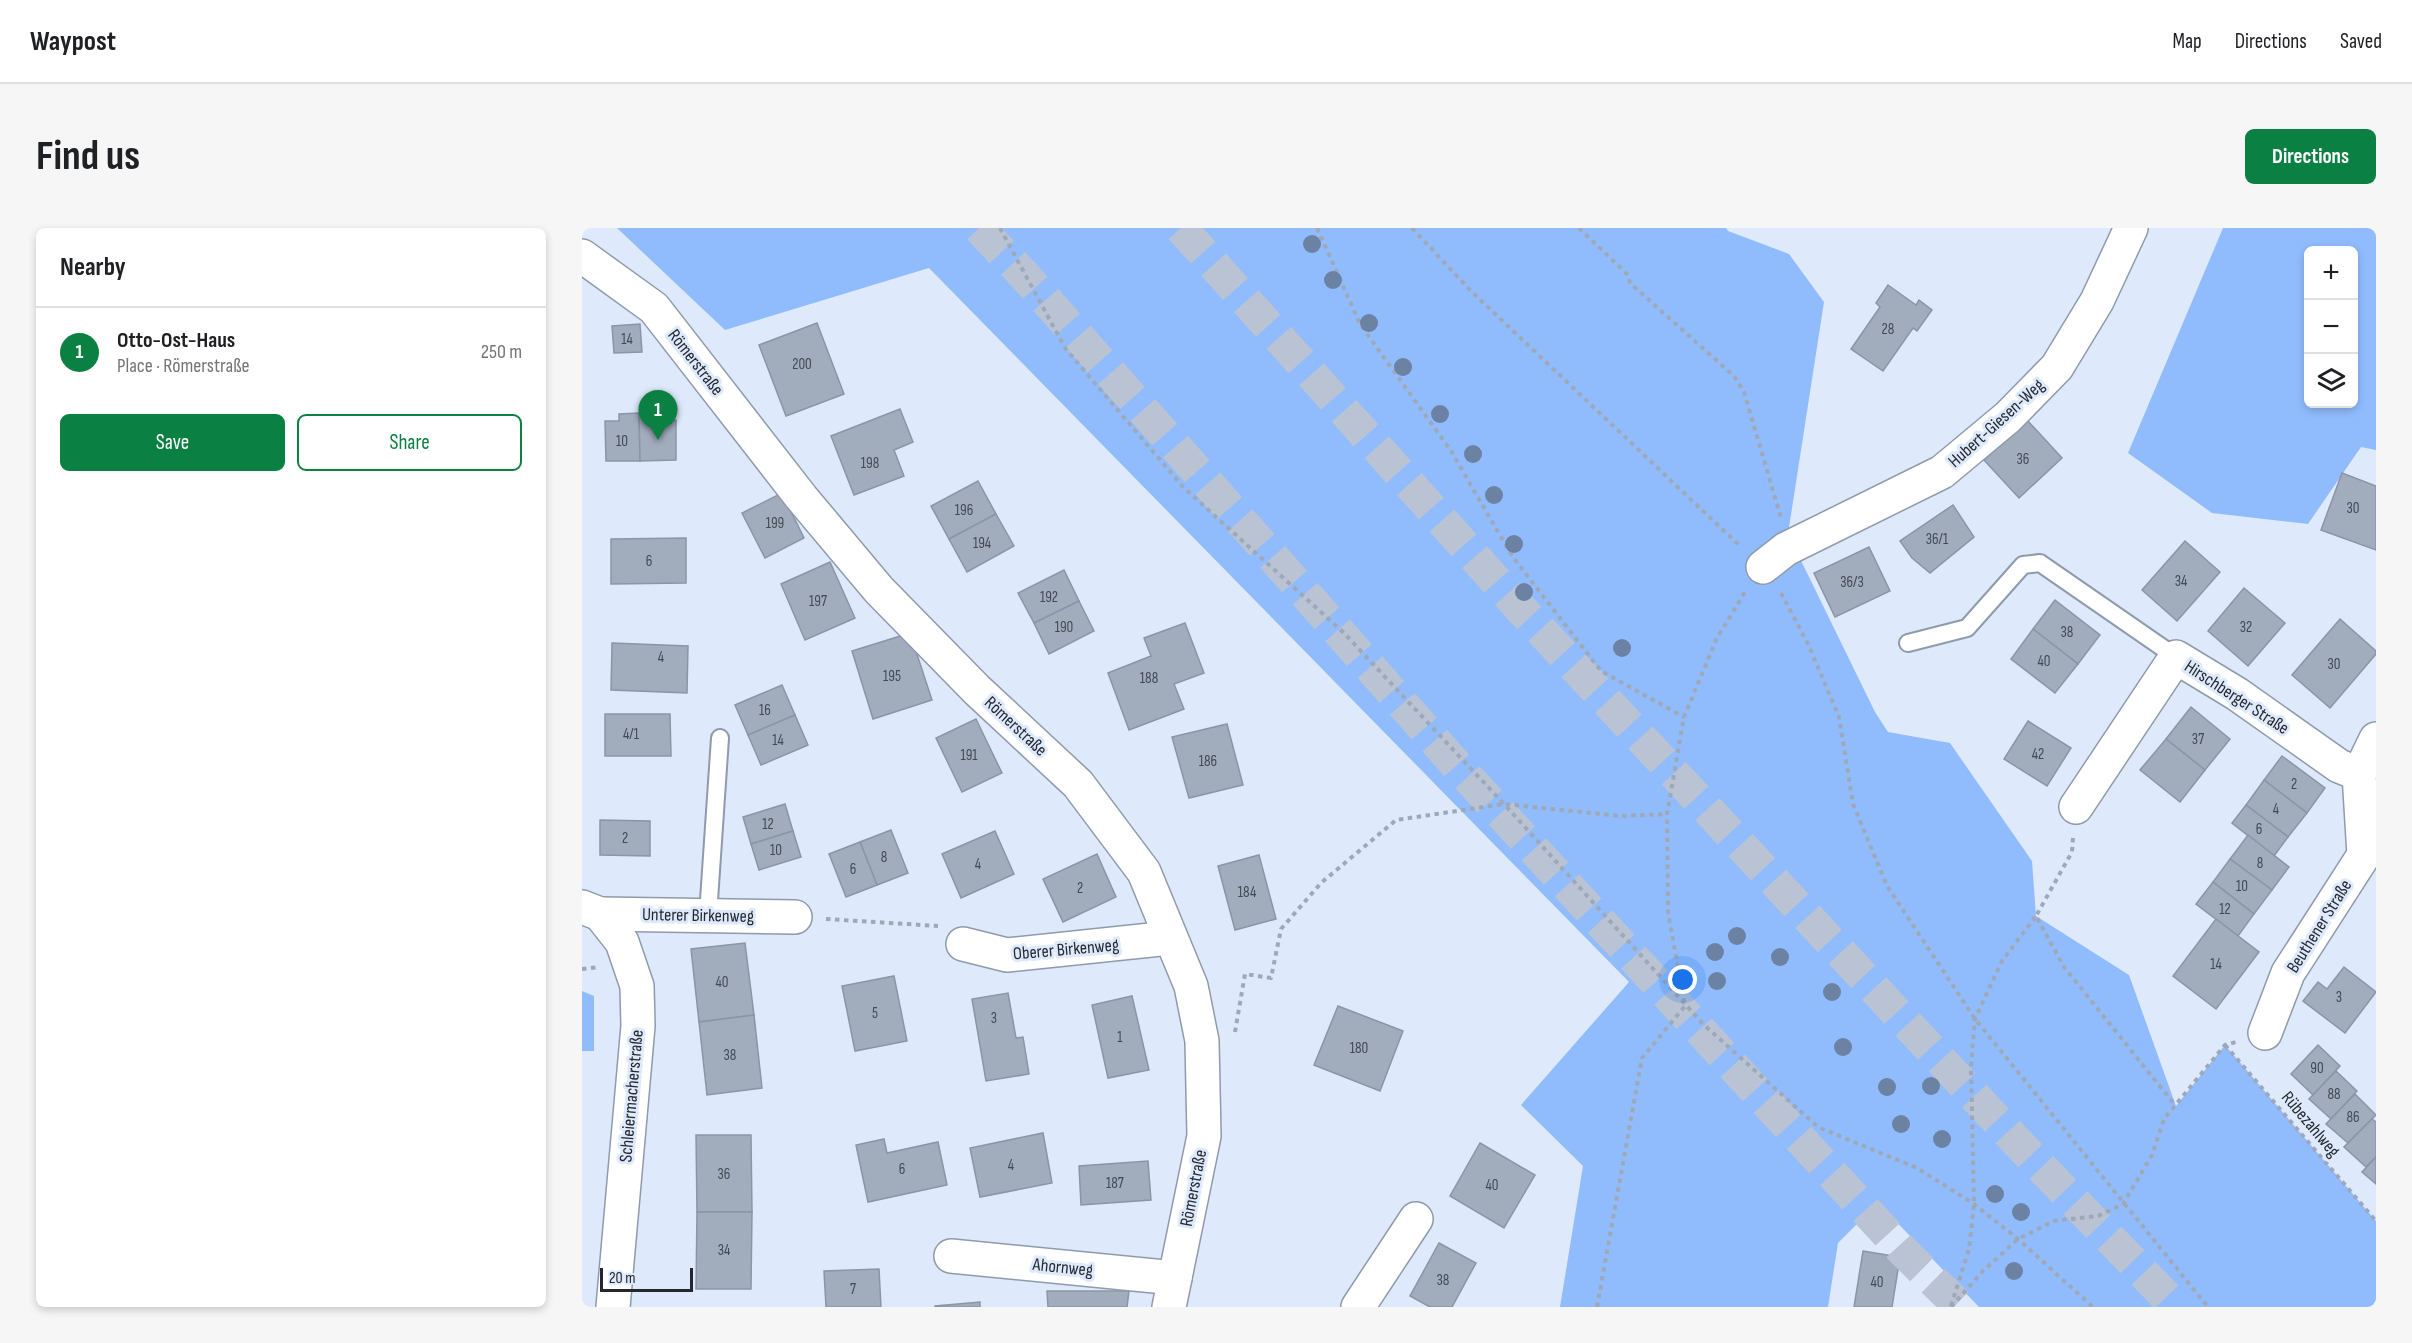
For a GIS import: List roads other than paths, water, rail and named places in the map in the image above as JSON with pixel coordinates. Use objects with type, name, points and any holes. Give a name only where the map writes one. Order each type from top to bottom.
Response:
[{"type":"street","name":"Hubert-Giesen-Weg","points":[[1775,558],[1942,472],[2008,417],[2056,367],[2097,301],[2131,228]]},
{"type":"street","name":"Römerstraße","points":[[582,256],[654,308],[794,488],[879,591],[977,690],[1078,784],[1144,872],[1191,986],[1202,1041],[1204,1136],[1172,1292]]},
{"type":"street","name":"Hirschberger Straße","points":[[2076,807],[2176,657],[2237,694],[2338,766],[2359,774]]},
{"type":"street","points":[[2370,858],[2359,774],[2376,739]]},
{"type":"street","name":"Beuthener Straße","points":[[2265,1034],[2288,973],[2370,858]]},
{"type":"street","name":"Unterer Birkenweg","points":[[591,911],[795,917]]},
{"type":"street","name":"Schleiermacherstraße","points":[[591,911],[622,942],[637,986],[638,1026],[613,1307]]},
{"type":"street","name":"Oberer Birkenweg","points":[[963,944],[1007,955],[1170,938]]},
{"type":"street","points":[[1358,1307],[1416,1219]]},
{"type":"street","name":"Ahornweg","points":[[951,1256],[1172,1292]]},
{"type":"lane","points":[[1908,643],[1967,628],[2023,565],[2040,563],[2176,657]]},
{"type":"lane","points":[[708,915],[720,738]]},
{"type":"tunnel","points":[[979,228],[1023,274],[1459,768],[1903,1251],[1960,1307]]},
{"type":"tunnel","points":[[1181,228],[1520,608],[2017,1142],[2176,1307]]},
{"type":"place","name":"Otto-Ost-Haus","points":[[658,440]]}]
